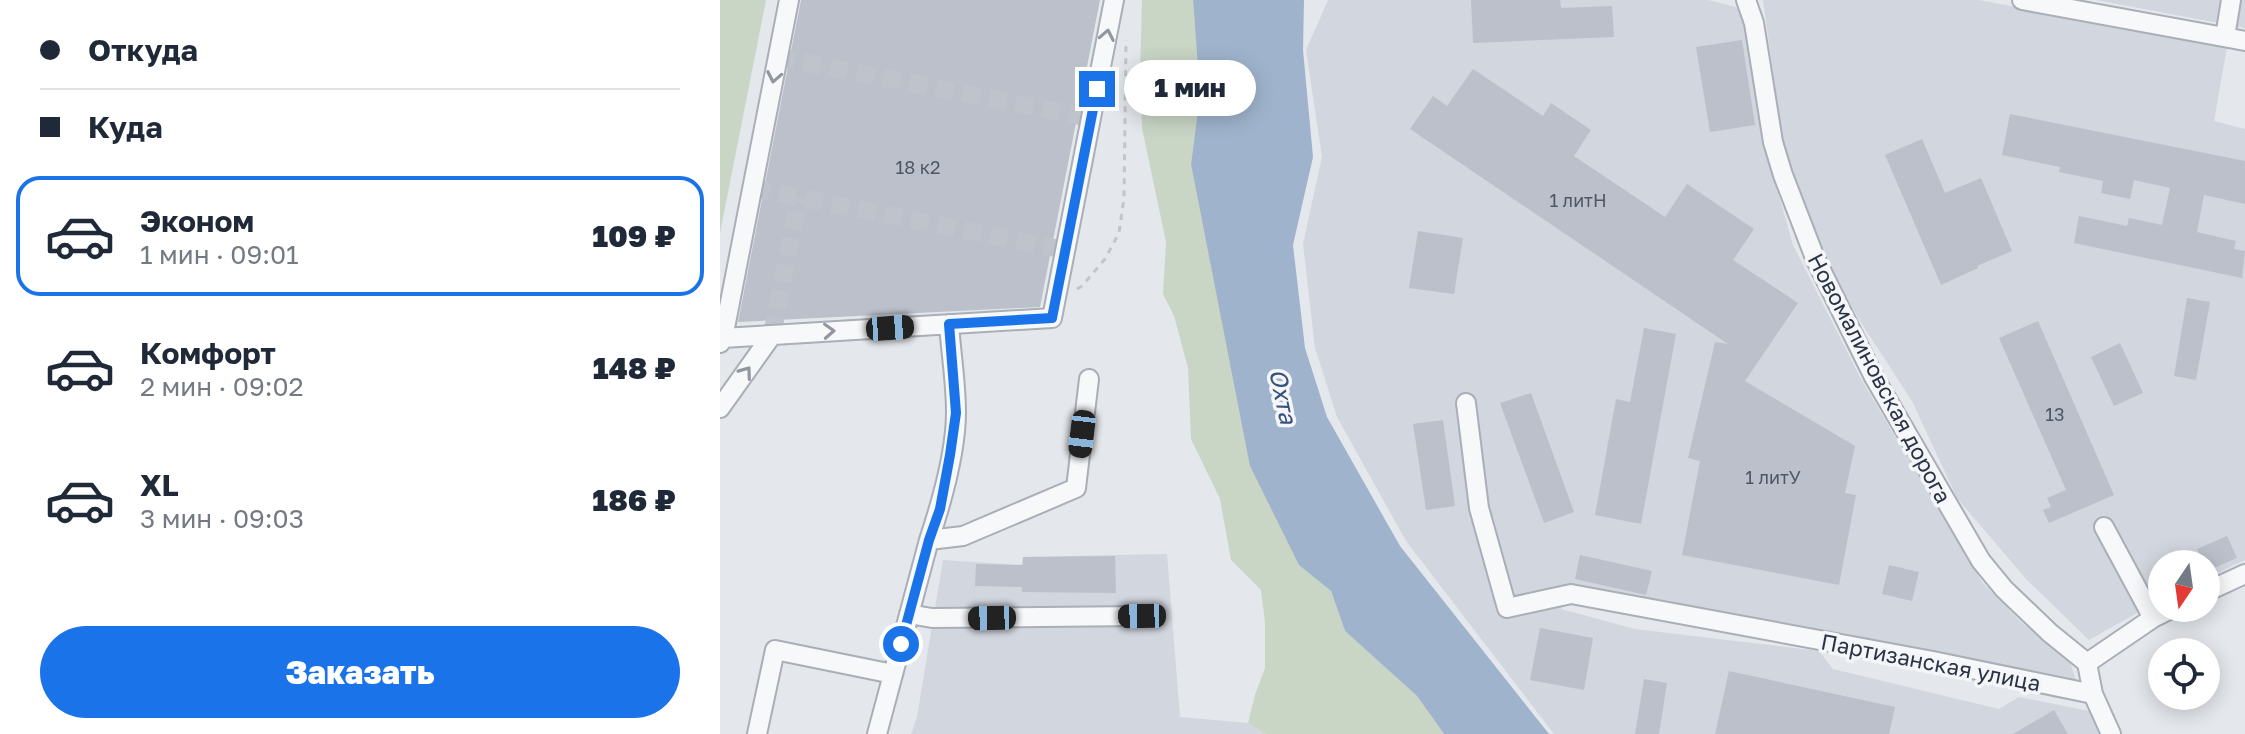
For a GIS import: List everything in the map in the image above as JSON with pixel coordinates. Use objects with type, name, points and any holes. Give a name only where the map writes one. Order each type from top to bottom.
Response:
[{"type":"street","points":[[789,0],[722,340],[1052,318],[1114,0]]},
{"type":"street","name":"Новомалиновская дорога","points":[[1746,0],[1754,23],[1763,90],[1783,175],[1815,258],[1874,377],[1981,561],[2004,589],[2087,663]]},
{"type":"street","points":[[2022,0],[2088,6],[2245,41]]},
{"type":"street","points":[[2225,37],[2231,0]]},
{"type":"street","points":[[877,734],[940,509],[956,413],[949,324]]},
{"type":"street","points":[[720,408],[772,335]]},
{"type":"street","points":[[929,540],[963,536],[1076,488],[1089,379]]},
{"type":"street","name":"Партизанская улица","points":[[1466,403],[1479,508],[1507,608],[1571,594],[2093,694]]},
{"type":"street","points":[[2104,527],[2148,609]]},
{"type":"street","points":[[2220,586],[2245,574]]},
{"type":"street","points":[[909,614],[932,618],[1142,616]]},
{"type":"street","points":[[2111,734],[2093,694],[2087,663],[2148,621]]},
{"type":"street","points":[[757,734],[775,650],[893,674]]},
{"type":"path","points":[[1055,301],[1082,286],[1105,259],[1119,233],[1124,198],[1126,31]]},
{"type":"shaded area","points":[[1328,0],[1708,0],[1736,7],[1744,13],[1761,133],[1793,245],[1861,379],[1982,582],[2021,622],[2070,662],[2077,684],[1566,584],[1561,609],[1635,629],[1819,651],[1833,669],[1999,709],[2019,697],[2094,712],[2103,734],[1554,734],[1406,541],[1337,417],[1315,348],[1303,244],[1322,157],[1306,50]]},
{"type":"shaded area","points":[[1763,0],[1979,0],[2227,47],[2214,121],[2245,129],[2245,560],[2220,572],[2220,550],[2148,550],[2148,607],[2089,640],[2026,579],[1957,498],[1912,401],[1858,318],[1816,239],[1782,137]]},
{"type":"shaded area","points":[[2096,0],[2245,0],[2245,28]]},
{"type":"shaded area","points":[[1167,554],[1180,717],[1248,723],[1266,734],[911,734],[917,717],[943,560],[1021,565],[1023,557]]},
{"type":"green space","points":[[720,0],[766,0],[720,233]]},
{"type":"green space","points":[[1142,0],[1193,0],[1200,95],[1191,164],[1299,564],[1331,591],[1345,631],[1417,696],[1444,734],[1266,734],[1248,723],[1265,668],[1261,590],[1231,560],[1220,499],[1191,439],[1188,368],[1174,316],[1163,294],[1166,242],[1142,128]]},
{"type":"water","name":"Охта","points":[[1193,0],[1304,0],[1303,50],[1313,157],[1293,245],[1305,348],[1327,417],[1400,546],[1549,734],[1444,734],[1417,696],[1345,631],[1331,591],[1299,565],[1250,466],[1191,164],[1200,95]]},
{"type":"building","points":[[801,0],[1100,0],[1040,307],[738,322]]},
{"type":"building","points":[[1471,0],[1560,0],[1561,8],[1612,6],[1614,37],[1473,43]]},
{"type":"building","points":[[1742,40],[1755,125],[1710,132],[1696,47]]},
{"type":"building","points":[[1473,69],[1543,116],[1551,103],[1591,130],[1574,156],[1665,217],[1687,184],[1754,229],[1733,260],[1798,303],[1745,381],[1855,446],[1845,493],[1856,495],[1839,585],[1682,555],[1700,461],[1688,458],[1715,342],[1728,344],[1410,129],[1433,96],[1447,106]]},
{"type":"building","points":[[2010,114],[2245,161],[2245,204],[2204,195],[2197,232],[2236,241],[2234,249],[2245,251],[2242,278],[2074,243],[2079,216],[2127,226],[2129,218],[2162,225],[2170,188],[2134,180],[2130,199],[2101,193],[2103,181],[2059,172],[2060,167],[2002,155]]},
{"type":"building","points":[[1922,139],[1945,193],[1981,178],[2012,251],[1941,285],[1885,155]]},
{"type":"building","points":[[1418,231],[1463,238],[1454,294],[1409,288]]},
{"type":"building","points":[[2187,298],[2210,302],[2196,380],[2174,376]]},
{"type":"building","points":[[2038,321],[2114,495],[2049,523],[2043,510],[2051,507],[2047,498],[2066,490],[1999,338]]},
{"type":"building","points":[[1644,328],[1676,334],[1641,524],[1595,515],[1616,399],[1630,402]]},
{"type":"building","points":[[2120,343],[2143,393],[2114,406],[2091,357]]},
{"type":"building","points":[[1531,393],[1574,512],[1544,523],[1500,403]]},
{"type":"building","points":[[1443,420],[1455,506],[1426,510],[1413,424]]},
{"type":"building","points":[[2227,536],[2237,558],[2220,565],[2220,550],[2197,549]]},
{"type":"building","points":[[1580,555],[1652,571],[1646,595],[1575,579]]},
{"type":"building","points":[[1115,556],[1116,593],[1022,592],[1022,587],[975,586],[976,564],[1023,565],[1023,557]]},
{"type":"building","points":[[1889,565],[1919,572],[1912,601],[1882,594]]},
{"type":"building","points":[[1540,628],[1593,638],[1584,690],[1530,680]]},
{"type":"building","points":[[1729,671],[1895,707],[1889,734],[1715,734]]},
{"type":"building","points":[[1644,679],[1667,683],[1659,734],[1635,734]]},
{"type":"building","points":[[2054,710],[2068,734],[2013,734]]},
{"type":"tunnel","points":[[777,57],[1091,118]]},
{"type":"tunnel","points":[[752,188],[1065,250]]},
{"type":"tunnel","points":[[772,335],[799,198]]},
{"type":"route","points":[[901,644],[940,509],[950,455],[956,413],[949,324],[1052,318],[1097,89]]}]
